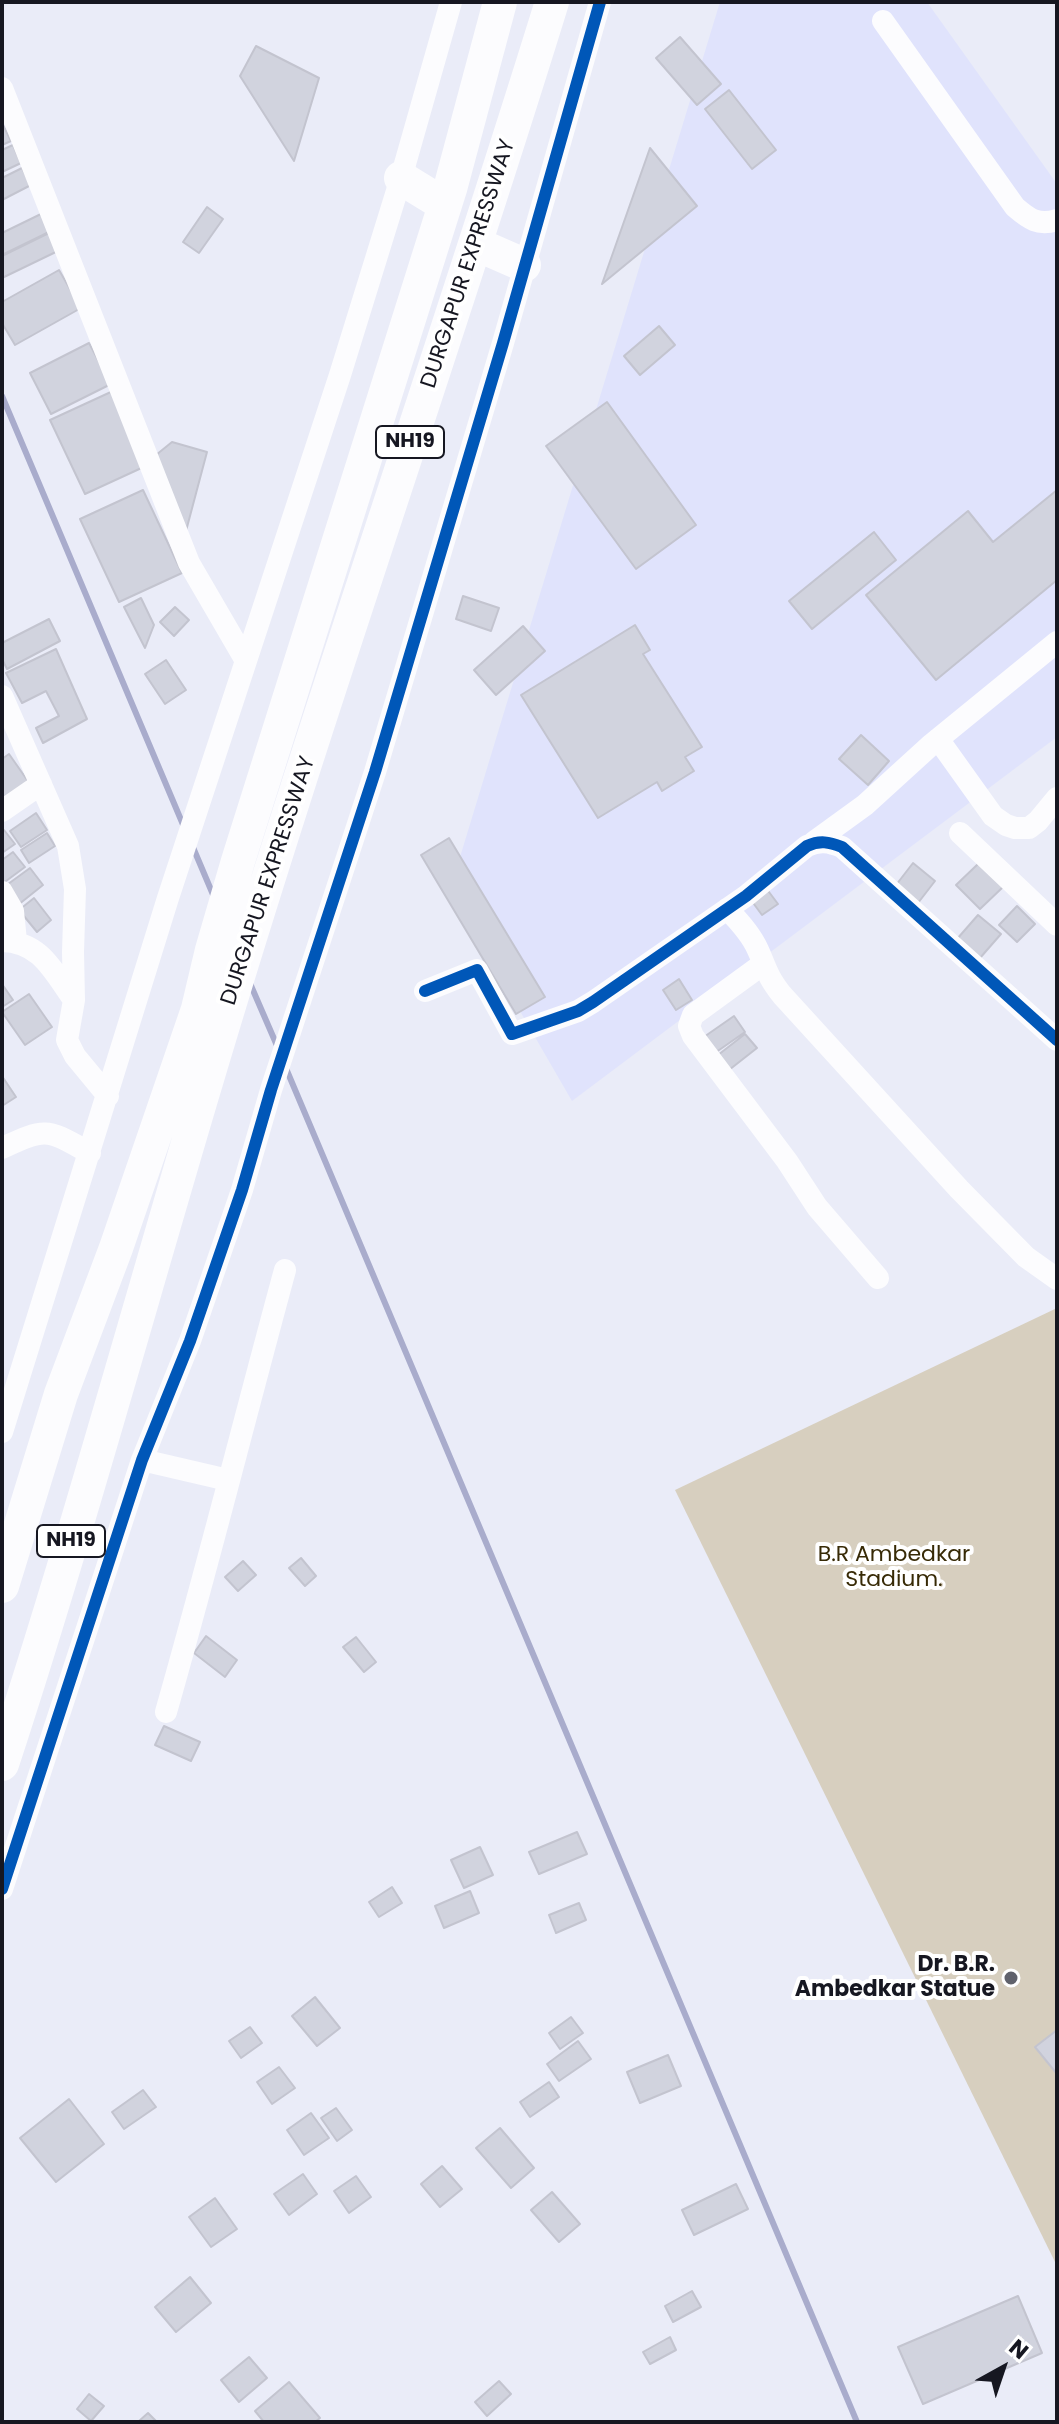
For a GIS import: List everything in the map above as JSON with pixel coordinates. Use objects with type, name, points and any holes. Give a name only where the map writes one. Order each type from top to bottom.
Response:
[{"type":"highway","name":"DURGAPUR EXPRESSWAY","points":[[2,1586],[61,1394],[116,1248],[198,1009],[238,861],[445,205],[500,2]]},
{"type":"highway","name":"DURGAPUR EXPRESSWAY","points":[[2,1764],[268,883],[552,2]]},
{"type":"highway","points":[[401,178],[445,205]]},
{"type":"highway","points":[[476,244],[524,265]]},
{"type":"street","points":[[2,1432],[168,898],[401,178],[451,2]]},
{"type":"street","points":[[2,1889],[142,1460],[190,1341],[242,1190],[271,1090],[375,772],[503,343],[600,2]]},
{"type":"street","points":[[883,21],[1015,207],[1039,223],[1057,220]]},
{"type":"street","points":[[2,88],[189,563],[246,661]]},
{"type":"street","points":[[425,991],[477,970],[512,1034],[578,1011],[727,909],[865,805],[938,739],[1057,642]]},
{"type":"street","points":[[2,696],[68,846],[75,889],[74,1000],[67,1040],[75,1056],[108,1096]]},
{"type":"street","points":[[938,739],[993,816],[1006,825],[1029,828],[1057,798]]},
{"type":"street","points":[[2,811],[41,784]]},
{"type":"street","points":[[960,833],[1057,925]]},
{"type":"street","points":[[814,842],[828,841],[842,847],[1057,1040]]},
{"type":"street","points":[[2,892],[13,911],[9,941],[26,944],[37,952],[74,1000]]},
{"type":"street","points":[[727,909],[750,937],[769,979],[782,995],[959,1189],[1026,1257],[1057,1279]]},
{"type":"street","points":[[763,964],[693,1015],[689,1026],[693,1036],[787,1161],[817,1207],[878,1278]]},
{"type":"street","points":[[2,1148],[36,1132],[56,1134],[90,1153]]},
{"type":"street","points":[[166,1712],[285,1270]]},
{"type":"street","points":[[142,1460],[228,1480]]},
{"type":"shaded area","points":[[720,2],[927,2],[1057,184],[1057,737],[572,1101],[450,890]]},
{"type":"green space","name":"B.R Ambedkar Stadium.","points":[[1057,1308],[1057,2266],[675,1490]]},
{"type":"building","points":[[680,37],[721,84],[697,105],[656,58]]},
{"type":"building","points":[[256,46],[319,78],[294,161],[240,76]]},
{"type":"building","points":[[729,90],[776,150],[752,169],[705,109]]},
{"type":"building","points":[[2,123],[11,141],[2,145]]},
{"type":"building","points":[[13,145],[21,163],[2,172],[2,150]]},
{"type":"building","points":[[650,148],[697,206],[602,284]]},
{"type":"building","points":[[22,168],[31,185],[2,200],[2,178]]},
{"type":"building","points":[[207,207],[223,219],[199,253],[183,242]]},
{"type":"building","points":[[43,213],[51,231],[2,255],[2,233]]},
{"type":"building","points":[[53,231],[62,249],[2,278],[2,256]]},
{"type":"building","points":[[59,270],[81,308],[15,345],[2,323],[2,302]]},
{"type":"building","points":[[659,326],[675,345],[640,375],[624,356]]},
{"type":"building","points":[[89,343],[111,384],[51,414],[30,373]]},
{"type":"building","points":[[113,391],[148,465],[85,494],[50,420]]},
{"type":"building","points":[[607,402],[696,525],[636,569],[546,446]]},
{"type":"building","points":[[172,442],[207,452],[186,531],[156,455]]},
{"type":"building","points":[[143,490],[182,573],[119,602],[80,519]]},
{"type":"building","points":[[1057,490],[1057,580],[936,680],[866,595],[968,511],[993,542]]},
{"type":"building","points":[[874,532],[896,560],[812,629],[789,601]]},
{"type":"building","points":[[463,596],[499,608],[491,631],[456,619]]},
{"type":"building","points":[[141,598],[154,625],[145,648],[124,607]]},
{"type":"building","points":[[175,607],[189,620],[174,636],[160,622]]},
{"type":"building","points":[[49,619],[60,641],[7,669],[2,659],[2,643]]},
{"type":"building","points":[[635,625],[650,650],[643,654],[702,747],[685,757],[694,771],[662,791],[657,782],[598,818],[521,695]]},
{"type":"building","points":[[523,626],[545,651],[496,695],[474,670]]},
{"type":"building","points":[[56,649],[87,719],[43,743],[36,728],[59,716],[46,691],[22,703],[6,673]]},
{"type":"building","points":[[166,660],[186,690],[165,704],[145,674]]},
{"type":"building","points":[[861,735],[889,761],[868,785],[839,759]]},
{"type":"building","points":[[9,754],[30,784],[2,804],[2,759]]},
{"type":"building","points":[[36,813],[47,830],[21,847],[10,831]]},
{"type":"building","points":[[2,831],[15,844],[2,853]]},
{"type":"building","points":[[47,833],[55,846],[29,863],[21,850]]},
{"type":"building","points":[[449,838],[545,997],[516,1014],[421,855]]},
{"type":"building","points":[[13,852],[25,867],[2,884],[2,860]]},
{"type":"building","points":[[913,863],[935,881],[918,903],[896,885]]},
{"type":"building","points":[[979,863],[1003,887],[980,909],[956,885]]},
{"type":"building","points":[[30,868],[43,885],[18,905],[4,887]]},
{"type":"building","points":[[763,884],[778,904],[762,915],[748,896]]},
{"type":"building","points":[[34,898],[51,920],[37,932],[19,910]]},
{"type":"building","points":[[1017,906],[1035,924],[1017,942],[999,925]]},
{"type":"building","points":[[978,915],[1001,934],[980,958],[957,939]]},
{"type":"building","points":[[679,979],[692,1000],[676,1010],[663,990]]},
{"type":"building","points":[[2,984],[13,1000],[2,1007]]},
{"type":"building","points":[[29,994],[52,1027],[25,1045],[2,1012]]},
{"type":"building","points":[[734,1016],[745,1032],[712,1055],[701,1039]]},
{"type":"building","points":[[745,1034],[757,1048],[729,1070],[718,1055]]},
{"type":"building","points":[[2,1076],[16,1097],[2,1106]]},
{"type":"building","points":[[301,1558],[316,1576],[305,1586],[289,1568]]},
{"type":"building","points":[[243,1561],[256,1575],[238,1591],[225,1577]]},
{"type":"building","points":[[206,1636],[237,1660],[225,1677],[194,1653]]},
{"type":"building","points":[[356,1637],[376,1662],[364,1672],[343,1647]]},
{"type":"building","points":[[164,1726],[200,1742],[191,1761],[155,1745]]},
{"type":"building","points":[[577,1832],[587,1854],[539,1874],[529,1852]]},
{"type":"building","points":[[480,1847],[493,1875],[464,1888],[451,1860]]},
{"type":"building","points":[[392,1887],[402,1903],[379,1917],[369,1902]]},
{"type":"building","points":[[470,1891],[479,1913],[444,1928],[435,1906]]},
{"type":"building","points":[[579,1903],[586,1920],[556,1933],[549,1915]]},
{"type":"building","points":[[315,1997],[340,2028],[317,2046],[292,2016]]},
{"type":"building","points":[[571,2017],[583,2033],[560,2049],[549,2033]]},
{"type":"building","points":[[250,2027],[262,2043],[241,2058],[229,2041]]},
{"type":"building","points":[[1057,2030],[1057,2074],[1035,2047]]},
{"type":"building","points":[[578,2041],[591,2059],[559,2081],[547,2064]]},
{"type":"building","points":[[668,2055],[681,2086],[640,2103],[627,2072]]},
{"type":"building","points":[[279,2067],[295,2088],[272,2104],[257,2082]]},
{"type":"building","points":[[549,2082],[559,2097],[530,2117],[520,2102]]},
{"type":"building","points":[[143,2090],[156,2107],[124,2129],[112,2112]]},
{"type":"building","points":[[69,2099],[104,2144],[56,2182],[20,2138]]},
{"type":"building","points":[[336,2108],[352,2130],[337,2141],[321,2118]]},
{"type":"building","points":[[311,2113],[329,2138],[304,2155],[287,2130]]},
{"type":"building","points":[[500,2128],[534,2168],[511,2188],[476,2148]]},
{"type":"building","points":[[442,2166],[462,2189],[440,2207],[421,2184]]},
{"type":"building","points":[[303,2174],[317,2194],[289,2215],[274,2194]]},
{"type":"building","points":[[356,2176],[371,2197],[349,2213],[334,2191]]},
{"type":"building","points":[[736,2184],[748,2209],[694,2235],[682,2210]]},
{"type":"building","points":[[552,2192],[580,2224],[559,2242],[531,2210]]},
{"type":"building","points":[[215,2198],[237,2229],[211,2247],[189,2217]]},
{"type":"building","points":[[190,2277],[211,2303],[176,2332],[155,2307]]},
{"type":"building","points":[[692,2291],[701,2307],[673,2322],[665,2306]]},
{"type":"building","points":[[1018,2296],[1042,2353],[923,2404],[898,2347]]},
{"type":"building","points":[[670,2337],[676,2350],[650,2364],[643,2352]]},
{"type":"building","points":[[249,2357],[267,2378],[239,2402],[221,2380]]},
{"type":"building","points":[[499,2381],[511,2394],[487,2416],[475,2402]]},
{"type":"building","points":[[289,2382],[320,2418],[315,2422],[264,2422],[255,2411]]},
{"type":"building","points":[[89,2394],[104,2406],[91,2421],[77,2409]]},
{"type":"building","points":[[148,2413],[157,2422],[139,2421]]},
{"type":"waterway","points":[[2,396],[184,827]]},
{"type":"waterway","points":[[192,845],[214,897]]},
{"type":"waterway","points":[[249,981],[278,1048]]},
{"type":"waterway","points":[[285,1066],[857,2422]]},
{"type":"cycle path","points":[[2,1889],[142,1460],[190,1341],[242,1190],[271,1090],[375,772],[503,343],[600,2]]},
{"type":"cycle path","points":[[425,991],[477,970],[512,1034],[578,1011],[746,896],[807,846],[824,842],[842,847],[1057,1040]]},
{"type":"place","name":"Dr. B.R. Ambedkar Statue","points":[[1011,1978]]}]
